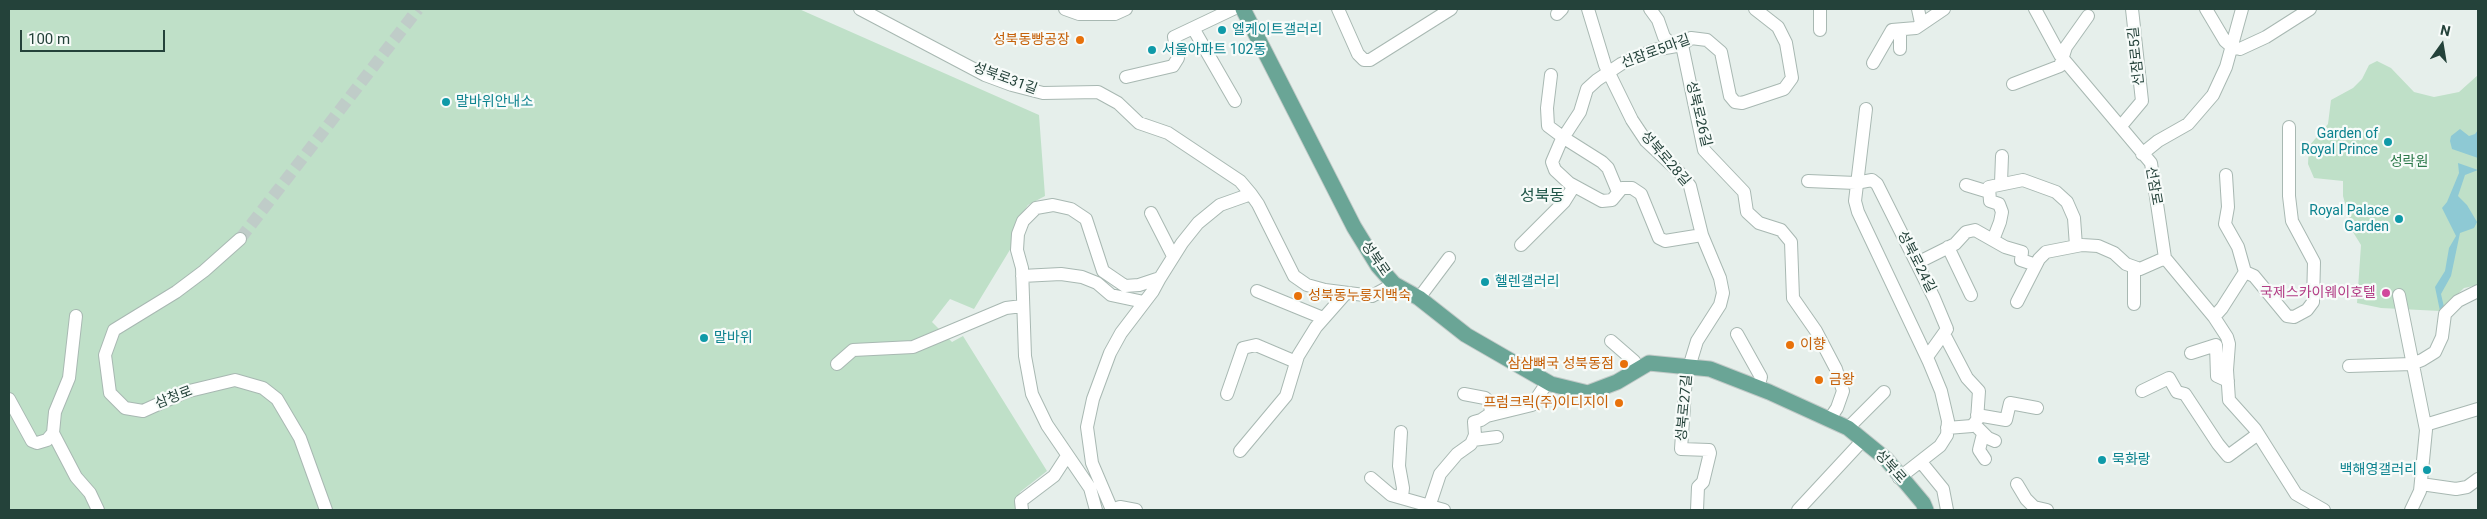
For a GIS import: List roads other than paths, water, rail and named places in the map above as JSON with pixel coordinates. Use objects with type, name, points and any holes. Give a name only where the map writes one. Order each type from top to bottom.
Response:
[{"type":"main road","name":"성북로","points":[[1243,9],[1354,227],[1378,266],[1394,284],[1419,298],[1466,335],[1547,382],[1588,393],[1617,382],[1649,363],[1710,369],[1758,388],[1848,428],[1886,458],[1900,478],[1923,503],[1926,510]]},
{"type":"street","name":"성북로31길","points":[[860,9],[985,75],[1012,85],[1043,93],[1098,92],[1118,103],[1139,123],[1168,133],[1240,181],[1258,204],[1294,276],[1307,285],[1372,296],[1394,284]]},
{"type":"street","points":[[1065,9],[1079,14],[1115,14],[1126,9]]},
{"type":"street","points":[[1126,77],[1173,66],[1178,58],[1174,36],[1232,9]]},
{"type":"street","points":[[1338,9],[1358,54],[1364,60],[1370,60],[1451,9]]},
{"type":"street","name":"성북로28길","points":[[1588,9],[1608,71],[1632,120],[1646,141],[1681,174],[1690,186],[1702,235],[1720,278],[1723,293],[1720,305],[1697,341],[1688,367]]},
{"type":"street","points":[[1650,9],[1658,20],[1664,37],[1668,42],[1682,45]]},
{"type":"street","name":"선잠로5마길","points":[[1702,235],[1665,241],[1659,238],[1641,194],[1632,188],[1622,188],[1612,200],[1602,201],[1574,186],[1555,170],[1552,162],[1580,112],[1587,90],[1608,71],[1654,50],[1682,45],[1696,37],[1718,46],[1724,60],[1730,96],[1735,102],[1742,103],[1784,89],[1792,78],[1786,43],[1778,27],[1755,9]]},
{"type":"street","points":[[1820,9],[1820,30]]},
{"type":"street","points":[[1918,9],[1921,23]]},
{"type":"street","points":[[1873,62],[1892,30],[1916,28],[1944,9]]},
{"type":"street","name":"선잠로5길","points":[[2121,126],[2142,101],[2132,9]]},
{"type":"street","points":[[2206,9],[2225,42],[2232,48],[2240,49],[2266,37],[2310,9]]},
{"type":"street","name":"선잠로","points":[[2165,258],[2151,163],[2142,154],[2158,141],[2188,124],[2213,95],[2226,67],[2242,9]]},
{"type":"street","points":[[2037,11],[2063,59],[2121,126],[2142,154]]},
{"type":"street","points":[[2014,84],[2060,66],[2066,47],[2088,16]]},
{"type":"street","points":[[1193,28],[1234,101]]},
{"type":"street","points":[[1900,30],[1900,49]]},
{"type":"street","name":"성북로26길","points":[[1682,45],[1704,150],[1744,192],[1747,212],[1759,223],[1781,230],[1791,242],[1793,298],[1816,331],[1836,369],[1843,391],[1837,408],[1829,420]]},
{"type":"street","points":[[1551,75],[1547,108],[1548,126],[1602,162],[1608,168],[1618,192]]},
{"type":"street","points":[[1866,109],[1855,201],[1858,212],[1927,357],[1941,391],[1948,421],[1947,435],[1940,446],[1900,478]]},
{"type":"street","points":[[2245,272],[2254,276],[2287,316],[2294,317],[2307,310],[2313,302],[2314,262],[2292,221],[2289,196],[2289,127]]},
{"type":"street","points":[[2001,183],[2002,156]]},
{"type":"street","points":[[2214,317],[2245,272],[2238,247],[2225,224],[2228,207],[2226,175]]},
{"type":"street","name":"성북로24길","points":[[1808,182],[1856,183],[1872,180],[1877,184],[1917,263],[1947,329],[1944,334]]},
{"type":"street","points":[[1993,240],[2002,212],[1999,204],[1990,201],[1988,187],[2023,180],[2056,192],[2067,202],[2074,218],[2076,246]]},
{"type":"street","points":[[1966,185],[1989,192]]},
{"type":"street","points":[[1521,245],[1564,202],[1574,186]]},
{"type":"street","points":[[1136,510],[1120,507],[1112,510],[1092,463],[1087,427],[1095,390],[1110,353],[1153,291],[1173,256],[1198,222],[1220,206],[1251,194]]},
{"type":"street","points":[[1096,510],[1090,488],[1067,456],[1032,394],[1024,356],[1022,276],[1017,250],[1018,234],[1023,221],[1036,208],[1053,205],[1071,208],[1086,219],[1103,271],[1125,286],[1139,285],[1160,278]]},
{"type":"street","points":[[1151,213],[1173,256]]},
{"type":"street","points":[[1917,263],[1955,244],[1966,232],[1975,230],[2005,247],[2022,252],[2022,260],[2036,265]]},
{"type":"street","name":"삼청로","points":[[240,239],[204,271],[176,292],[114,330],[105,355],[110,393],[125,408],[142,411],[185,392],[235,380],[263,388],[277,399],[300,438],[326,510]]},
{"type":"street","points":[[2017,302],[2036,265],[2046,252],[2076,246],[2098,246],[2114,253],[2126,264],[2140,269],[2165,258],[2214,317],[2229,344],[2229,400],[2258,434],[2296,494],[2324,510]]},
{"type":"street","points":[[1948,247],[1971,295]]},
{"type":"street","points":[[1419,298],[1449,258]]},
{"type":"street","points":[[2134,267],[2134,304]]},
{"type":"street","points":[[1022,276],[1061,274],[1082,278],[1097,282],[1111,295],[1144,302]]},
{"type":"street","points":[[1257,290],[1323,318]]},
{"type":"street","points":[[2349,366],[2414,364],[2435,352],[2442,337],[2445,314],[2458,301],[2478,291]]},
{"type":"street","points":[[1240,451],[1286,396],[1296,362],[1323,318],[1346,292]]},
{"type":"street","points":[[2399,295],[2425,425],[2420,491],[2411,510]]},
{"type":"street","points":[[837,364],[853,350],[913,348],[1006,308],[1022,306]]},
{"type":"street","points":[[76,316],[69,378],[55,412],[53,434],[72,470],[90,493],[98,510]]},
{"type":"street","points":[[1737,334],[1761,378],[1758,388]]},
{"type":"street","points":[[1927,357],[1944,334],[1967,378],[1979,391],[1976,420],[1972,426],[1947,428]]},
{"type":"street","points":[[1611,341],[1634,361],[1639,368]]},
{"type":"street","points":[[1227,394],[1243,348],[1256,345],[1296,362]]},
{"type":"street","points":[[2191,353],[2216,346],[2217,376],[2228,381]]},
{"type":"street","name":"성북로27길","points":[[1688,367],[1681,449],[1709,450],[1710,453],[1703,482],[1698,488],[1697,510]]},
{"type":"street","points":[[2142,391],[2169,378],[2177,392],[2186,394],[2228,456],[2258,434]]},
{"type":"street","points":[[1429,508],[1440,474],[1475,435],[1474,422],[1491,415],[1532,405],[1547,382]]},
{"type":"street","points":[[1848,428],[1884,392]]},
{"type":"street","points":[[1464,394],[1485,398],[1490,402],[1491,415]]},
{"type":"street","points":[[9,400],[32,441],[37,443],[47,440],[53,434]]},
{"type":"street","points":[[1976,420],[2006,420],[2010,403],[2037,408]]},
{"type":"street","points":[[2425,425],[2478,409]]},
{"type":"street","points":[[1976,420],[1983,434],[1995,441]]},
{"type":"street","points":[[1401,432],[1399,466],[1406,502]]},
{"type":"street","points":[[1983,434],[1979,450],[1985,459]]},
{"type":"street","points":[[1472,440],[1497,437]]},
{"type":"street","points":[[1798,510],[1863,440]]},
{"type":"street","points":[[1022,510],[1021,501],[1054,476],[1067,456]]},
{"type":"street","name":"성북로","points":[[1921,462],[1943,489],[1947,510]]},
{"type":"street","points":[[1372,478],[1390,495],[1406,502],[1444,510]]},
{"type":"street","points":[[2420,484],[2456,489],[2467,486],[2478,478]]},
{"type":"street","points":[[2017,484],[2026,500],[2034,507],[2046,510]]},
{"type":"water","points":[[2460,129],[2469,136],[2475,134],[2478,130],[2478,158],[2452,149],[2451,136]]},
{"type":"water","points":[[2458,163],[2478,170],[2465,175],[2458,196],[2467,205],[2477,222],[2474,228],[2460,233],[2451,276],[2441,294],[2444,307],[2440,311],[2435,287],[2445,271],[2449,248],[2456,236],[2442,208],[2447,202],[2459,173]]},
{"type":"tunnel","points":[[240,239],[418,9]]},
{"type":"place","name":"엘케이트갤러리","points":[[1222,30]]},
{"type":"place","name":"성북동빵공장","points":[[1080,40]]},
{"type":"place","name":"서울아파트 102동","points":[[1152,50]]},
{"type":"place","name":"말바위안내소","points":[[446,102]]},
{"type":"place","name":"Garden of Royal Prince","points":[[2388,142]]},
{"type":"place","name":"Royal Palace Garden","points":[[2399,219]]},
{"type":"place","name":"헬렌갤러리","points":[[1485,282]]},
{"type":"place","name":"국제스카이웨이호텔","points":[[2386,293]]},
{"type":"place","name":"성북동누룽지백숙","points":[[1298,296]]},
{"type":"place","name":"말바위","points":[[704,338]]},
{"type":"place","name":"이향","points":[[1790,345]]},
{"type":"place","name":"삼삼뼈국 성북동점","points":[[1624,364]]},
{"type":"place","name":"금왕","points":[[1819,380]]},
{"type":"place","name":"프럼크릭(주)이디지이","points":[[1619,403]]},
{"type":"place","name":"묵화랑","points":[[2102,460]]},
{"type":"place","name":"백해영갤러리","points":[[2427,470]]},
{"type":"district","name":"성북동","points":[[1542,197]]},
{"type":"park label","name":"성락원","points":[[2409,162]]}]
